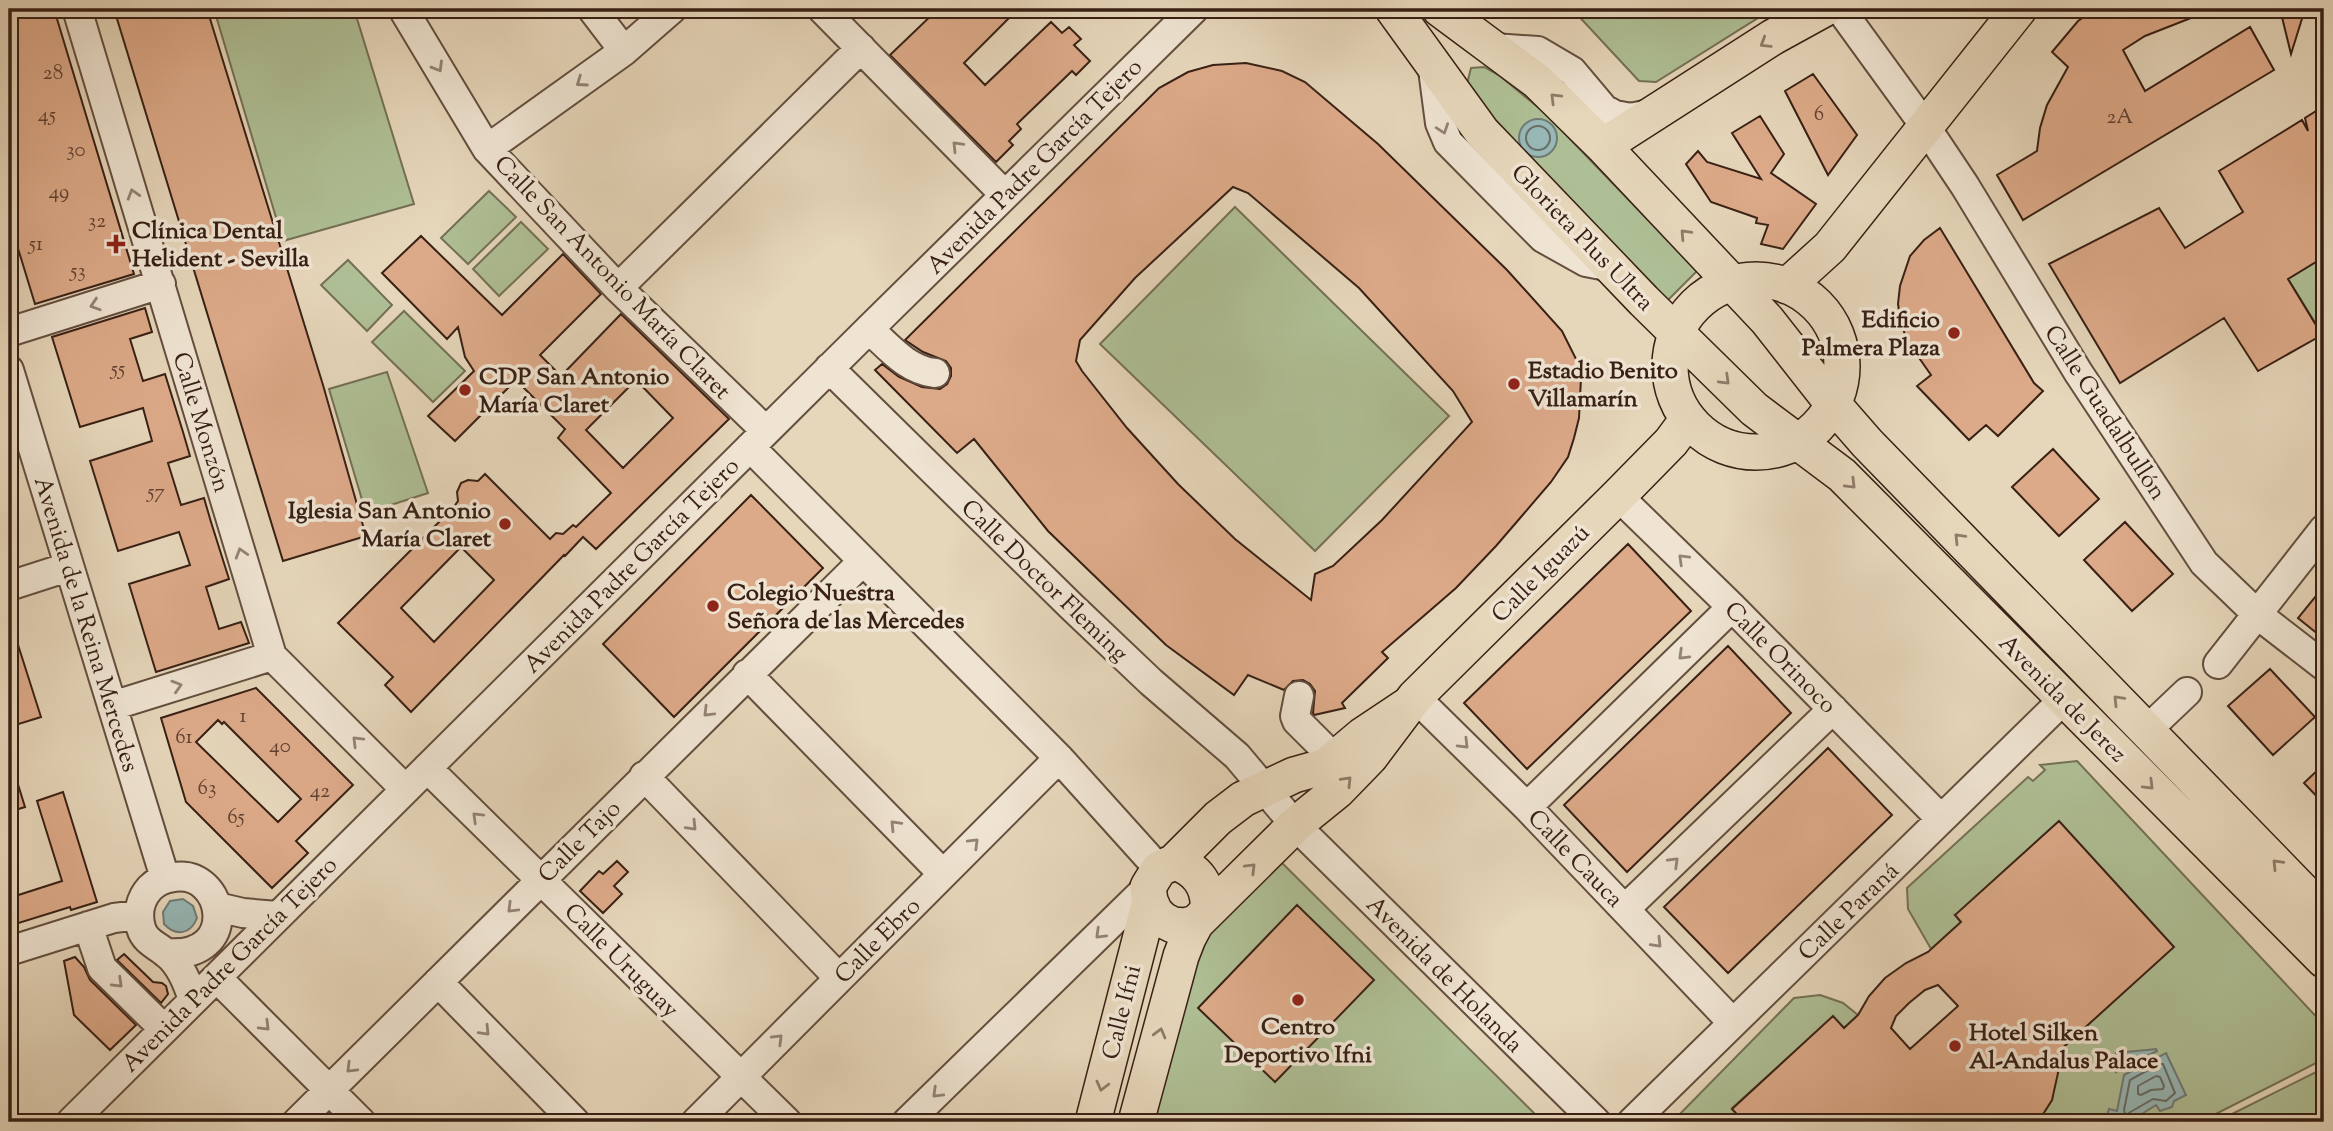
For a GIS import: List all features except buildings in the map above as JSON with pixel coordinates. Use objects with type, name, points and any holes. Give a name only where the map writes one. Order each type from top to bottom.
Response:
[{"type":"main road","name":"Glorieta Plus Ultra","points":[[1393,9],[1482,132],[1676,333],[1754,409],[1798,441]]},
{"type":"main road","points":[[1440,9],[1537,80],[1603,146],[1767,320],[1833,404]]},
{"type":"main road","points":[[1603,146],[1773,37],[1824,9]]},
{"type":"main road","points":[[1787,286],[1830,247],[2019,9]]},
{"type":"main road","points":[[1827,319],[1830,247]]},
{"type":"main road","points":[[1756,280],[1787,286],[1822,311],[1835,332],[1841,356],[1841,381],[1833,404],[1818,425],[1798,441],[1775,450],[1751,452],[1727,448],[1688,432],[1670,378],[1670,355],[1676,333],[1689,311],[1708,295],[1731,284],[1756,280]]},
{"type":"main road","name":"Avenida de Jerez","points":[[1833,404],[1867,443],[2324,913]]},
{"type":"main road","name":"Calle Iguazú","points":[[1202,917],[1295,825],[1337,791],[1370,757],[1412,701],[1618,496],[1688,432]]},
{"type":"main road","name":"Avenida de Jerez","points":[[1798,441],[1842,475],[2324,961]]},
{"type":"main road","name":"Calle Iguazú","points":[[1158,880],[1218,818],[1243,799],[1294,775],[1326,766],[1363,735],[1412,701]]},
{"type":"main road","points":[[1189,869],[1203,882],[1207,893],[1202,917],[1179,926],[1158,916],[1158,880],[1189,869]]},
{"type":"main road","name":"Calle Ifni","points":[[1093,1122],[1158,880]]},
{"type":"main road","name":"Calle Ifni","points":[[1136,1122],[1181,956],[1188,938],[1202,917]]},
{"type":"street","name":"Calle Monzón","points":[[77,9],[272,656],[405,789]]},
{"type":"street","name":"Calle San Antonio María Claret","points":[[403,9],[487,149],[758,439]]},
{"type":"street","points":[[592,9],[624,51]]},
{"type":"street","points":[[487,149],[624,51],[672,9]]},
{"type":"street","points":[[822,9],[1004,195]]},
{"type":"street","name":"Avenida Padre García Tejero","points":[[71,1122],[869,328],[1194,9]]},
{"type":"street","name":"Calle Guadalbullón","points":[[1840,9],[1926,126],[2078,372],[2204,563],[2258,615],[2324,666]]},
{"type":"street","points":[[618,288],[861,48]]},
{"type":"street","points":[[1494,48],[1538,51],[1572,71],[1604,109],[1615,115],[1631,118],[1654,113]]},
{"type":"street","points":[[1603,146],[1604,109]]},
{"type":"street","points":[[9,332],[161,284]]},
{"type":"street","points":[[869,328],[911,367],[935,373]]},
{"type":"street","name":"Calle Doctor Fleming","points":[[829,368],[1071,607],[1151,682],[1237,756],[1295,825]]},
{"type":"street","name":"Avenida de la Reina Mercedes","points":[[9,370],[165,878]]},
{"type":"street","points":[[758,439],[862,562],[1059,758],[1158,880],[907,1122]]},
{"type":"street","name":"Calle Orinoco","points":[[1618,496],[1732,607],[1941,819]]},
{"type":"street","points":[[2218,664],[2324,529]]},
{"type":"street","name":"Calle Tajo","points":[[297,1122],[862,562]]},
{"type":"street","points":[[9,586],[68,567]]},
{"type":"street","points":[[1527,807],[1732,607]]},
{"type":"street","points":[[112,706],[272,656]]},
{"type":"street","points":[[747,674],[943,874]]},
{"type":"street","points":[[2147,730],[2187,692]]},
{"type":"street","points":[[1299,696],[1295,716],[1297,721],[1335,760]]},
{"type":"street","name":"Calle Paraná","points":[[1632,1122],[2064,699]]},
{"type":"street","name":"Calle Cauca","points":[[1412,701],[1527,807],[1733,1023]]},
{"type":"street","points":[[1625,909],[1833,709]]},
{"type":"street","name":"Calle Ebro","points":[[696,1122],[1059,758]]},
{"type":"street","name":"Calle Uruguay","points":[[427,768],[788,1122]]},
{"type":"street","points":[[644,776],[839,978]]},
{"type":"street","name":"Avenida de Holanda","points":[[1295,825],[1596,1122]]},
{"type":"street","points":[[165,878],[192,878],[204,885],[217,907],[217,923],[211,938],[198,949],[183,954],[167,953],[152,945],[142,931],[139,915],[142,899],[152,886],[165,878]]},
{"type":"street","points":[[217,907],[277,916]]},
{"type":"street","points":[[9,951],[114,918],[139,915]]},
{"type":"street","points":[[88,926],[103,968],[164,1029]]},
{"type":"street","points":[[167,953],[186,980],[193,1000]]},
{"type":"street","points":[[217,978],[361,1122]]},
{"type":"street","points":[[438,982],[575,1122]]},
{"type":"green space","points":[[214,9],[354,9],[414,204],[283,241]]},
{"type":"green space","points":[[1572,9],[1763,9],[1761,16],[1656,82],[1639,81]]},
{"type":"green space","points":[[1484,67],[1500,76],[1545,113],[1697,271],[1666,302],[1497,127],[1467,84],[1471,68]]},
{"type":"green space","points":[[489,191],[516,217],[468,264],[441,238]]},
{"type":"green space","points":[[1235,207],[1449,416],[1315,551],[1100,344]]},
{"type":"green space","points":[[521,222],[548,249],[499,296],[473,269]]},
{"type":"green space","points":[[2324,257],[2324,337],[2288,279]]},
{"type":"green space","points":[[348,260],[392,305],[367,331],[321,285]]},
{"type":"green space","points":[[404,311],[465,371],[433,402],[372,342]]},
{"type":"green space","points":[[387,372],[428,493],[366,513],[329,389]]},
{"type":"green space","points":[[2077,761],[2324,1025],[2324,1059],[2200,1122],[2038,1122],[2052,1100],[2058,1052],[2173,947],[1955,915],[1961,922],[1931,949],[1908,909],[1907,888],[2028,777],[2033,781],[2045,770],[2040,765]]},
{"type":"green space","name":"Centro Deportivo Ifni","points":[[1275,856],[1543,1122],[1146,1122],[1189,956]]},
{"type":"green space","points":[[1820,995],[1843,1003],[1858,1015],[1844,1028],[1833,1017],[1732,1108],[1743,1120],[1672,1122],[1794,998]]},
{"type":"green space","points":[[2324,1068],[2324,1122],[2216,1122]]},
{"type":"water","points":[[1538,119],[1552,124],[1557,138],[1552,152],[1538,157],[1524,152],[1519,138],[1524,124]]},
{"type":"water","points":[[183,899],[193,906],[197,918],[191,928],[183,932],[173,931],[164,924],[163,912],[170,901]]},
{"type":"water","points":[[2157,1051],[2116,1072],[2116,1053]]},
{"type":"water","points":[[2166,1053],[2186,1095],[2174,1101],[2172,1107],[2160,1111],[2156,1105],[2129,1122],[2105,1122],[2109,1109],[2117,1111],[2124,1075]]},
{"type":"place","name":"Clínica Dental Helident - Sevilla","points":[[116,244]]},
{"type":"place","name":"Edificio Palmera Plaza","points":[[1954,333]]},
{"type":"place","name":"Estadio Benito Villamarín","points":[[1514,384]]},
{"type":"place","name":"CDP San Antonio María Claret","points":[[465,390]]},
{"type":"place","name":"Iglesia San Antonio María Claret","points":[[505,524]]},
{"type":"place","name":"Colegio Nuestra Señora de las Mercedes","points":[[713,606]]},
{"type":"place","name":"Centro Deportivo Ifni","points":[[1298,1000]]},
{"type":"place","name":"Hotel Silken Al-Andalus Palace","points":[[1955,1046]]}]
